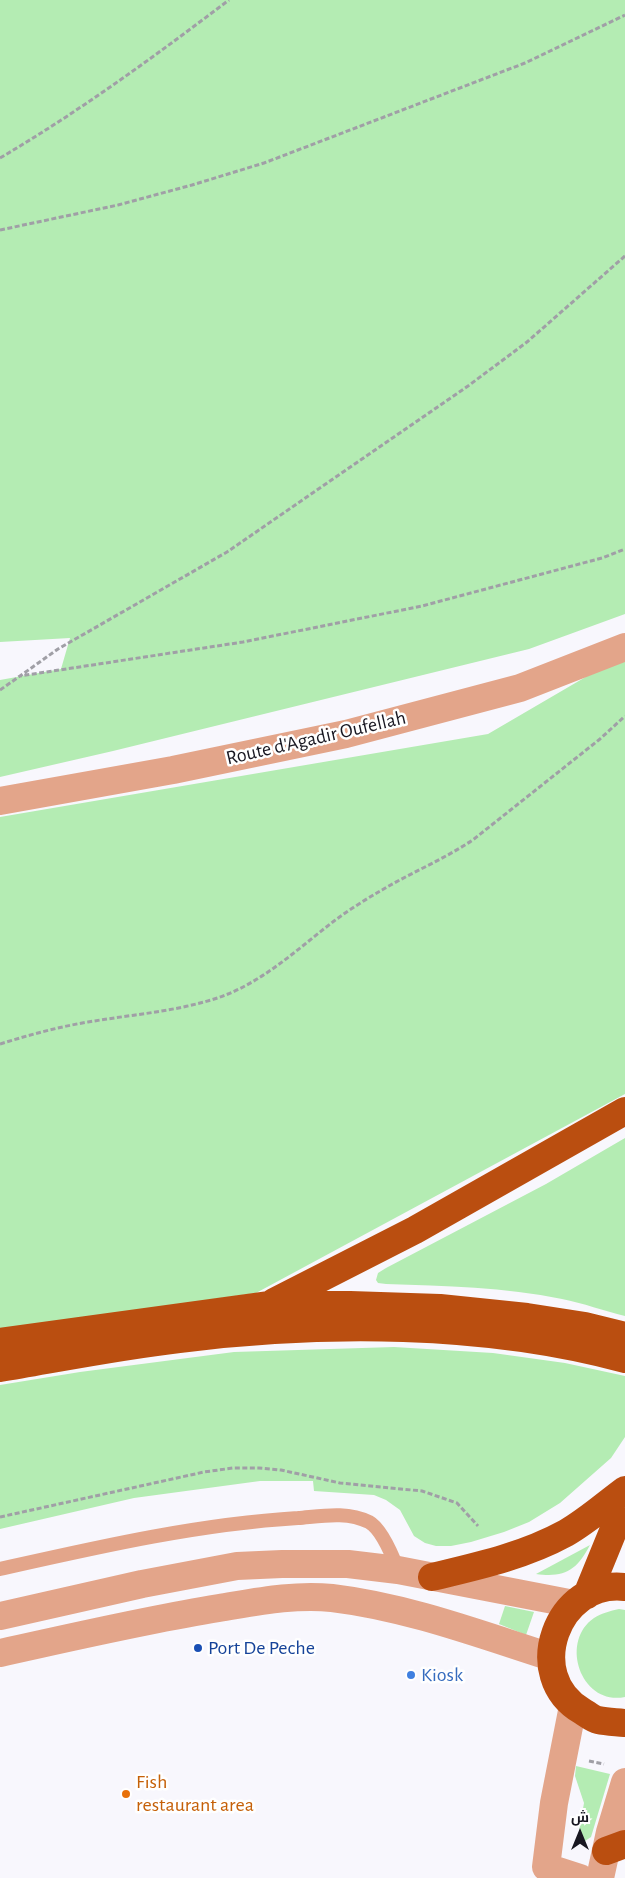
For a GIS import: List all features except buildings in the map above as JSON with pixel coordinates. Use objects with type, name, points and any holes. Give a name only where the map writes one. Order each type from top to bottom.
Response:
[{"type":"highway","points":[[268,1305],[415,1230],[625,1111]]},
{"type":"highway","points":[[0,1342],[268,1305],[350,1304],[440,1308],[527,1317],[584,1337],[625,1359]]},
{"type":"highway","points":[[0,1368],[179,1339],[265,1331],[353,1327],[438,1330],[507,1336],[625,1336]]},
{"type":"highway","points":[[432,1577],[492,1562],[533,1549],[567,1532],[625,1490]]},
{"type":"highway","points":[[580,1600],[625,1502]]},
{"type":"highway","points":[[625,1587],[604,1588],[580,1600],[561,1619],[553,1637],[551,1657],[554,1676],[573,1706],[598,1720],[625,1723]]},
{"type":"street","name":"Route d'Agadir Oufellah","points":[[0,801],[174,770],[346,734],[520,688],[625,647]]},
{"type":"street","points":[[0,1616],[142,1584],[237,1566],[282,1564],[348,1564],[398,1570],[580,1600]]},
{"type":"street","points":[[0,1653],[178,1615],[265,1600],[300,1597],[331,1598],[397,1609],[551,1657]]},
{"type":"street","points":[[573,1706],[554,1803],[545,1873],[580,1878]]},
{"type":"street","points":[[612,1859],[610,1832],[616,1774]]},
{"type":"lane","points":[[0,1569],[99,1547],[247,1521],[345,1514],[371,1523],[388,1544],[398,1570]]},
{"type":"path","points":[[0,158],[48,130],[149,61],[229,0]]},
{"type":"path","points":[[0,230],[118,205],[192,186],[264,163],[525,63],[625,15]]},
{"type":"path","points":[[0,690],[58,648],[227,552],[468,386],[527,342],[625,256]]},
{"type":"path","points":[[20,676],[243,642],[413,608],[602,558],[625,549]]},
{"type":"path","points":[[0,1044],[36,1033],[87,1022],[176,1008],[212,1000],[241,988],[287,959],[336,919],[382,890],[454,853],[474,839],[600,739],[625,716]]},
{"type":"path","points":[[0,1518],[204,1472],[233,1468],[259,1468],[281,1470],[340,1483],[422,1491],[457,1503],[478,1526]]},
{"type":"path","points":[[564,1756],[616,1774]]},
{"type":"green space","points":[[0,0],[625,0],[625,614],[529,649],[0,777],[0,680],[61,669],[70,638],[0,642]]},
{"type":"green space","points":[[625,654],[625,1094],[256,1293],[0,1330],[0,817],[488,734]]},
{"type":"green space","points":[[625,1138],[625,1316],[540,1295],[475,1288],[386,1284],[378,1283],[376,1280],[378,1273],[386,1268],[546,1184]]},
{"type":"green space","points":[[394,1347],[493,1353],[565,1363],[625,1376],[625,1437],[611,1458],[560,1503],[529,1522],[504,1532],[451,1546],[436,1546],[425,1543],[414,1536],[400,1510],[386,1500],[374,1495],[314,1491],[313,1481],[260,1481],[134,1498],[0,1529],[0,1385],[80,1372],[234,1352]]},
{"type":"green space","points":[[590,1545],[580,1561],[569,1570],[555,1575],[536,1574]]},
{"type":"green space","points":[[505,1606],[534,1612],[526,1635],[499,1624]]},
{"type":"green space","points":[[619,1609],[625,1610],[625,1697],[610,1697],[597,1692],[587,1682],[580,1670],[577,1656],[578,1642],[583,1629],[594,1618],[606,1612]]},
{"type":"green space","points":[[576,1766],[610,1774],[591,1837],[585,1841],[578,1837],[584,1803],[575,1776]]},
{"type":"place","name":"Port De Peche","points":[[198,1648]]},
{"type":"place","name":"Kiosk","points":[[411,1675]]},
{"type":"place","name":"Fish restaurant area","points":[[126,1794]]}]
